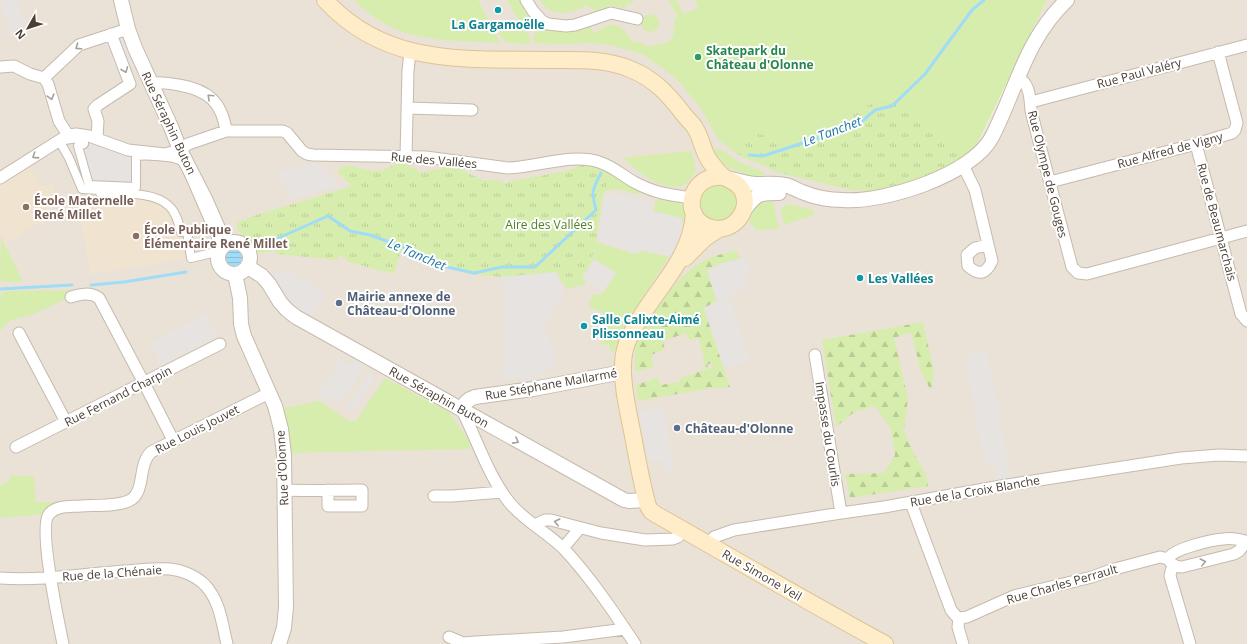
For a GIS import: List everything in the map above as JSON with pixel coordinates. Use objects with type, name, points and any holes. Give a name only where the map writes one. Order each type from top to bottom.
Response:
[{"type":"main road","points":[[325,0],[346,20],[362,31],[384,42],[410,52],[448,58],[581,60],[606,62],[641,74],[667,94],[685,115],[695,128],[708,159],[728,178],[737,184],[741,189],[745,203],[744,210],[735,223],[719,229],[704,225],[698,220],[693,205]]},
{"type":"main road","points":[[685,115],[700,164],[701,182]]},
{"type":"main road","points":[[646,500],[628,409],[623,372],[624,355],[629,337],[640,317],[674,269],[690,240],[693,224],[693,205],[697,187],[701,182],[712,177],[728,178]]},
{"type":"main road","points":[[674,269],[705,238],[719,229]]},
{"type":"main road","name":"Rue Simone Veil","points":[[646,500],[651,511],[742,563],[763,577],[885,644]]},
{"type":"street","name":"Rue Séraphin Buton","points":[[121,0],[134,48],[180,150],[191,170],[225,244]]},
{"type":"street","points":[[526,0],[542,21],[548,24],[566,26],[611,13],[636,19]]},
{"type":"street","points":[[728,178],[749,183],[787,185],[803,192],[842,200],[868,199],[901,191],[947,175],[980,153],[988,143],[1030,48],[1053,14],[1067,0]]},
{"type":"street","points":[[44,78],[79,45],[128,29]]},
{"type":"street","points":[[97,138],[98,121],[94,109],[130,84],[111,34]]},
{"type":"street","name":"Rue Paul Valéry","points":[[1031,102],[1247,45]]},
{"type":"street","points":[[406,156],[408,71],[410,52]]},
{"type":"street","name":"Rue Alfred de Vigny","points":[[1050,182],[1196,144],[1232,133],[1237,122],[1218,52]]},
{"type":"street","points":[[0,67],[14,66],[30,74],[44,78],[48,84],[59,121],[68,135],[0,178]]},
{"type":"street","name":"Rue Olympe de Gouges","points":[[1018,77],[1026,83],[1031,102],[1031,111],[1072,266],[1078,273],[1087,274],[1222,237]]},
{"type":"street","points":[[151,83],[159,82],[192,87],[208,94],[220,108],[225,122],[226,131]]},
{"type":"street","points":[[407,108],[472,110]]},
{"type":"street","name":"Rue des Vallées","points":[[68,135],[76,134],[97,138],[128,150],[165,154],[180,150],[188,144],[226,131],[283,131],[287,133],[302,151],[313,155],[406,156],[447,159],[508,168],[520,168],[573,159],[585,159],[599,162],[636,183],[693,205]]},
{"type":"street","points":[[80,138],[84,140],[84,144],[78,146],[90,185],[136,187],[136,156],[169,157],[176,158],[181,161],[187,170],[216,237],[216,244],[212,253],[191,258],[187,231],[181,232],[178,222],[170,207],[160,199],[136,194],[100,193],[99,190],[82,189],[69,158],[60,142],[80,138]]},
{"type":"street","name":"Rue de Beaumarchais","points":[[1196,144],[1222,237],[1241,314],[1247,321]]},
{"type":"street","points":[[963,165],[975,190],[988,245]]},
{"type":"street","points":[[744,210],[756,196],[760,194],[803,192]]},
{"type":"street","points":[[1222,237],[1247,231]]},
{"type":"street","points":[[236,241],[246,246],[250,256],[248,267],[244,271],[235,274],[225,272],[218,263],[218,252],[225,244],[236,241]]},
{"type":"street","name":"Rue Séraphin Buton","points":[[248,267],[265,279],[286,310],[296,318],[624,500],[629,502],[646,500]]},
{"type":"street","name":"Rue d'Olonne","points":[[235,274],[240,298],[241,324],[244,336],[269,392],[281,429],[284,455],[286,608],[284,628],[279,644]]},
{"type":"street","points":[[71,297],[82,294],[90,294],[99,298],[173,440]]},
{"type":"street","points":[[19,333],[66,422]]},
{"type":"street","name":"Rue Fernand Charpin","points":[[16,447],[220,344]]},
{"type":"street","name":"Impasse du Courlis","points":[[815,355],[841,512]]},
{"type":"street","name":"Rue Stéphane Mallarmé","points":[[462,410],[463,406],[468,400],[475,397],[533,389],[623,372]]},
{"type":"street","name":"Rue Louis Jouvet","points":[[63,644],[49,577],[46,523],[49,514],[60,508],[122,504],[132,499],[139,489],[146,456],[151,452],[269,392]]},
{"type":"street","points":[[462,410],[502,492],[510,503],[521,515],[563,548],[592,581],[635,644]]},
{"type":"street","points":[[480,448],[478,435],[482,421]]},
{"type":"street","name":"Rue de la Croix Blanche","points":[[708,544],[714,537],[734,530],[841,512],[910,503],[1001,486],[1170,459],[1212,456],[1247,456]]},
{"type":"street","points":[[284,490],[328,490]]},
{"type":"street","points":[[434,496],[502,492]]},
{"type":"street","points":[[910,503],[950,610],[959,618],[958,627],[963,644]]},
{"type":"street","points":[[535,525],[545,520],[601,533],[645,540],[673,539],[678,537],[684,530]]},
{"type":"street","points":[[563,548],[580,528]]},
{"type":"street","name":"Rue Charles Perrault","points":[[1171,562],[1170,555],[1178,550],[1222,539],[1247,541]]},
{"type":"street","name":"Rue Charles Perrault","points":[[959,618],[966,617],[1014,596],[1092,577],[1111,570],[1160,557],[1182,567],[1234,554],[1247,541]]},
{"type":"street","points":[[1171,562],[1170,576],[1190,644]]},
{"type":"street","name":"Rue de la Chénaie","points":[[0,578],[13,579],[49,577],[151,569],[169,569],[182,572],[194,577],[204,584],[214,596],[218,606],[227,644]]},
{"type":"street","points":[[449,637],[463,643],[563,641],[625,630]]},
{"type":"shaded area","points":[[0,0],[709,0],[965,152],[981,138],[1047,0],[1247,0],[1247,644],[0,644]]},
{"type":"shaded area","points":[[0,0],[17,0],[27,31],[10,35]]},
{"type":"shaded area","points":[[122,34],[136,65],[116,73],[103,41]]},
{"type":"shaded area","points":[[84,140],[136,156],[136,187],[89,185],[78,146]]},
{"type":"shaded area","points":[[314,162],[340,185],[290,199],[278,173]]},
{"type":"shaded area","name":"École Maternelle René Millet","points":[[29,167],[41,187],[52,184],[53,188],[55,188],[51,213],[44,225],[37,224],[7,243],[0,232],[0,185]]},
{"type":"shaded area","points":[[613,194],[650,201],[649,210],[682,218],[684,229],[683,237],[674,257],[642,249],[637,253],[598,241],[605,195]]},
{"type":"shaded area","name":"École Publique Élémentaire René Millet","points":[[98,195],[126,195],[134,199],[153,203],[166,209],[171,214],[175,223],[177,234],[187,232],[191,258],[89,274],[88,271],[90,270],[87,263],[89,262],[88,257],[86,257],[85,254],[87,254],[77,203],[99,200]]},
{"type":"shaded area","points":[[747,257],[749,263],[745,280],[747,288],[729,295],[750,361],[724,368],[704,308],[717,301],[707,270],[719,264]]},
{"type":"shaded area","points":[[594,259],[616,273],[603,292],[582,278]]},
{"type":"shaded area","points":[[287,271],[298,275],[326,294],[310,317],[281,295],[271,274]]},
{"type":"shaded area","points":[[557,272],[565,297],[558,299],[559,306],[553,308],[553,314],[543,325],[554,352],[556,365],[524,383],[519,378],[513,377],[502,379],[502,363],[506,345],[501,277]]},
{"type":"shaded area","points":[[206,314],[217,336],[161,365],[150,343]]},
{"type":"shaded area","points":[[987,351],[999,409],[1010,478],[996,481],[993,463],[984,464],[965,356]]},
{"type":"shaded area","points":[[339,359],[350,366],[354,359],[365,364],[352,387],[340,402],[331,395],[328,402],[317,394],[338,364]]},
{"type":"shaded area","points":[[368,374],[374,378],[365,394],[352,411],[346,407],[359,390]]},
{"type":"shaded area","points":[[663,407],[675,473],[664,475],[662,459],[648,461],[639,412]]},
{"type":"green space","points":[[354,0],[478,0],[500,43],[440,40],[404,32],[387,25],[370,14]]},
{"type":"green space","points":[[507,0],[521,0],[538,24],[535,28],[529,29],[519,20]]},
{"type":"green space","points":[[540,0],[634,0],[633,3],[628,3],[626,8],[608,5],[606,9],[595,11],[587,5],[574,11],[561,13],[550,10]]},
{"type":"green space","points":[[676,0],[683,14],[698,8],[695,0],[1047,0],[979,140],[967,156],[894,92],[797,143],[751,132],[733,151],[719,140],[699,106],[676,78],[642,54],[611,45],[592,43],[533,43],[534,34],[545,27],[589,24],[593,31],[596,32],[610,25],[618,26],[622,28],[634,44],[638,41],[649,46],[664,44],[673,36],[674,20],[678,17],[669,1]]},
{"type":"green space","points":[[650,14],[656,17],[659,23],[656,29],[650,32],[644,29],[641,23],[644,17]]},
{"type":"green space","points":[[517,22],[524,31],[530,35],[529,44],[506,43],[498,33]]},
{"type":"green space","points":[[896,91],[965,152],[967,156],[954,165],[916,181],[876,191],[851,190],[772,171],[770,168],[744,158],[733,151],[751,132],[797,143]]},
{"type":"green space","points":[[712,150],[722,150],[739,162],[764,172],[764,175],[750,177],[723,164]]},
{"type":"green space","points":[[689,151],[692,152],[696,171],[685,185],[674,187],[666,186],[650,179],[635,169],[623,158]]},
{"type":"green space","name":"Aire des Vallées","points":[[399,163],[409,164],[409,168],[417,168],[419,173],[442,168],[458,168],[482,180],[500,180],[503,183],[566,171],[583,165],[597,167],[611,174],[603,196],[596,240],[599,243],[579,280],[561,283],[557,272],[501,277],[468,274],[414,248],[401,250],[394,274],[349,262],[340,255],[337,260],[277,254],[274,250],[259,254],[255,246],[236,229],[238,222],[250,217],[352,186],[337,172],[341,168],[348,165],[371,171],[383,170]]},
{"type":"green space","points":[[611,174],[643,192],[638,194],[617,189],[604,191]]},
{"type":"green space","points":[[718,182],[736,191],[739,204],[729,219],[717,222],[706,217],[702,212],[699,206],[699,199],[706,187]]},
{"type":"green space","points":[[772,197],[779,229],[756,230],[750,223],[753,208],[758,200]]},
{"type":"green space","points":[[663,198],[678,202],[685,208],[689,233],[654,211],[655,201]]},
{"type":"green space","points":[[787,204],[814,210],[814,215],[784,225],[781,209]]},
{"type":"green space","points":[[1,238],[23,281],[0,281]]},
{"type":"green space","points":[[599,243],[635,254],[642,251],[669,257],[625,325],[614,352],[611,352],[609,344],[599,344],[604,340],[603,335],[610,322],[605,319],[602,312],[591,308],[589,304],[593,295],[602,294],[616,273],[582,278],[587,282],[586,284],[566,289],[563,282],[579,280]]},
{"type":"green space","points":[[736,250],[740,259],[719,264],[717,301],[704,308],[730,387],[712,388],[638,401],[636,385],[658,377],[660,385],[680,382],[680,378],[713,367],[711,363],[705,368],[702,359],[704,357],[698,338],[689,340],[686,333],[663,341],[665,349],[651,355],[654,367],[635,372],[636,347],[639,337],[667,294],[682,278],[698,264],[707,259]]},
{"type":"green space","points":[[73,290],[66,299],[29,316],[10,320],[0,331],[0,296],[5,291]]},
{"type":"green space","points":[[923,322],[934,372],[931,391],[921,372],[911,332],[894,338],[908,398],[904,430],[912,450],[926,474],[928,486],[850,498],[845,474],[884,473],[895,455],[891,429],[875,406],[853,413],[836,427],[822,340]]},
{"type":"green space","points":[[385,378],[449,412],[471,444],[469,449],[291,453],[283,408],[320,401],[349,421],[356,421]]},
{"type":"green space","points":[[11,475],[34,477],[36,502],[58,502],[48,508],[45,514],[0,518],[0,485],[8,482]]},
{"type":"water","points":[[231,250],[237,250],[242,255],[240,264],[237,266],[231,266],[226,261],[226,255]]},
{"type":"waterway","name":"Le Tanchet","points":[[749,155],[763,156],[815,139],[860,123],[875,110],[892,106],[925,74],[972,10],[984,0]]},
{"type":"waterway","name":"Le Tanchet","points":[[258,247],[328,216],[350,231],[370,235],[409,249],[438,265],[474,273],[502,267],[535,267],[596,210],[593,191],[601,173]]},
{"type":"waterway","name":"Le Tanchet","points":[[91,285],[124,282],[186,272]]},
{"type":"waterway","name":"Le Tanchet","points":[[0,289],[72,285]]},
{"type":"place","name":"La Gargamoëlle","points":[[498,10]]},
{"type":"place","name":"Skatepark du Château d'Olonne","points":[[698,57]]},
{"type":"place","name":"École Maternelle René Millet","points":[[26,207]]},
{"type":"place","name":"École Publique Élémentaire René Millet","points":[[136,236]]},
{"type":"place","name":"Les Vallées","points":[[860,278]]},
{"type":"place","name":"Mairie annexe de Château-d'Olonne","points":[[339,303]]},
{"type":"place","name":"Salle Calixte-Aimé Plissonneau","points":[[584,326]]},
{"type":"place","name":"Château-d'Olonne","points":[[677,428]]}]
